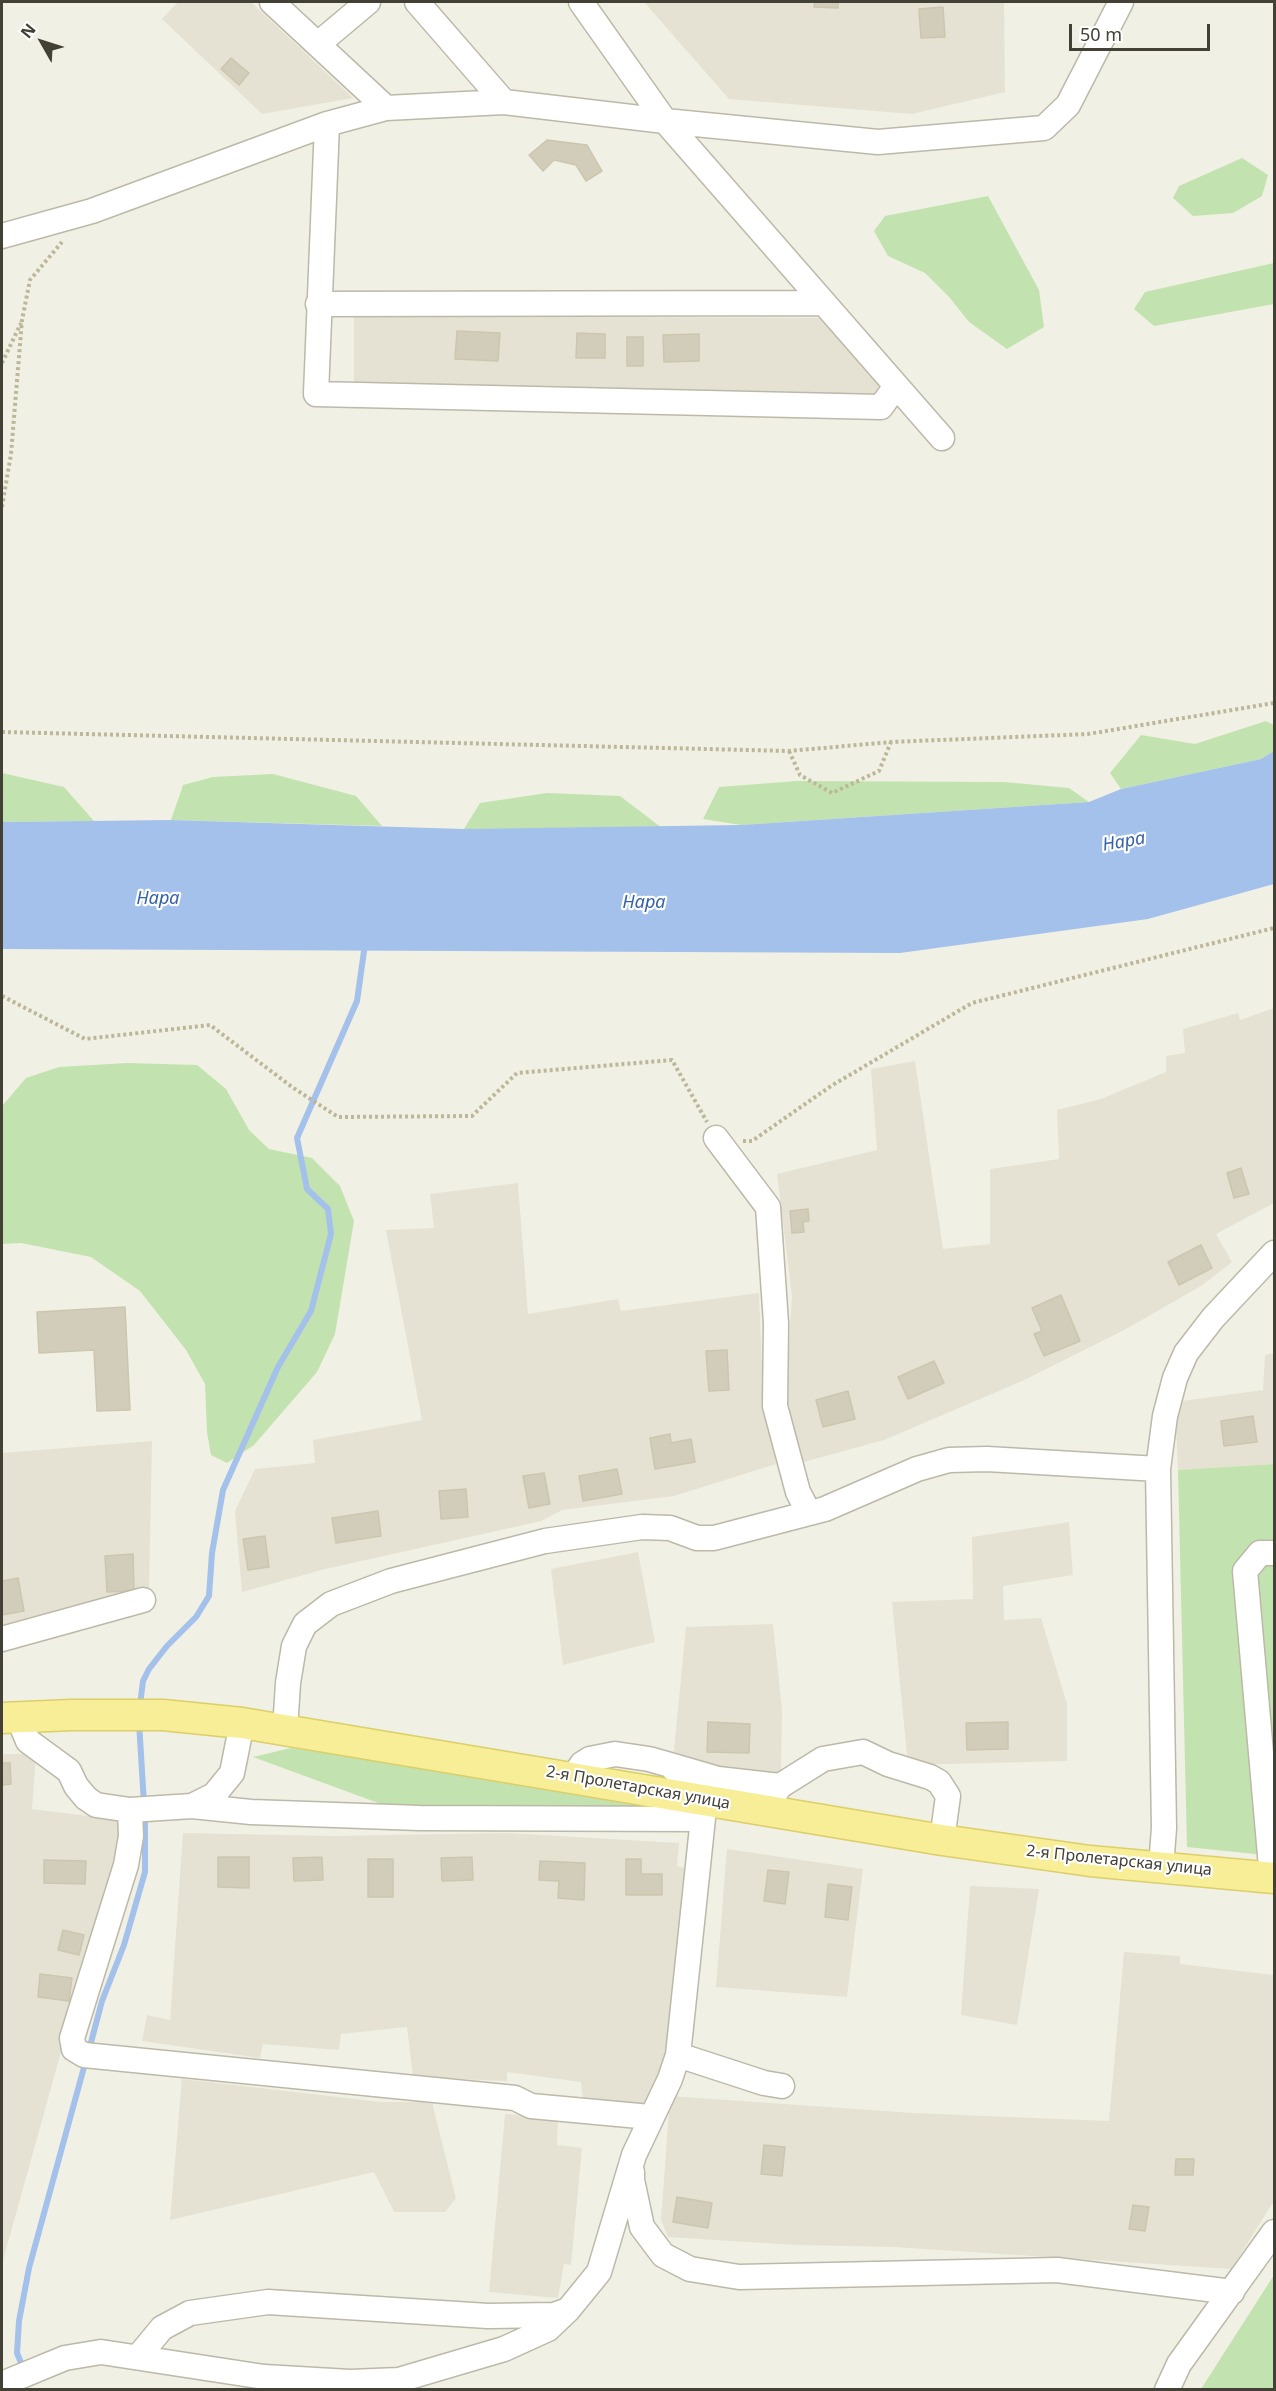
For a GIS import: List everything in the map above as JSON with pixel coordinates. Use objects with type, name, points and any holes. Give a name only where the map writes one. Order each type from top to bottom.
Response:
[{"type":"main road","name":"2-я Пролетарская улица","points":[[10,1718],[162,1715],[242,1723],[573,1777],[697,1804],[772,1798],[942,1840],[1090,1861],[1273,1878]]},
{"type":"street","points":[[272,2],[386,108]]},
{"type":"street","points":[[318,44],[368,2]]},
{"type":"street","points":[[417,2],[504,102]]},
{"type":"street","points":[[581,2],[665,121],[942,438]]},
{"type":"street","points":[[2,236],[92,211],[327,124],[386,108],[504,102],[878,142],[1044,128],[1068,105],[1121,2]]},
{"type":"street","points":[[327,124],[316,394],[881,407],[896,386]]},
{"type":"street","points":[[318,304],[824,303]]},
{"type":"street","points":[[716,1138],[768,1207],[776,1323],[775,1406],[798,1492],[808,1513]]},
{"type":"street","points":[[1161,1867],[1164,1828],[1158,1469],[1165,1416],[1174,1378],[1186,1353],[1213,1318],[1275,1253]]},
{"type":"street","points":[[285,1730],[288,1683],[294,1646],[305,1624],[331,1604],[391,1581],[545,1541],[642,1527],[670,1528],[697,1538],[714,1538],[825,1509],[917,1469],[949,1460],[987,1459],[1158,1469]]},
{"type":"street","points":[[1273,1878],[1245,1570],[1260,1553],[1275,1553]]},
{"type":"street","points":[[2,1639],[143,1600]]},
{"type":"street","points":[[10,1718],[28,1741],[69,1771],[86,1798],[96,1805],[130,1810],[192,1806],[252,1812],[419,1818],[697,1804]]},
{"type":"street","points":[[192,1806],[214,1795],[232,1773],[242,1723]]},
{"type":"street","points":[[573,1777],[582,1764],[590,1759],[615,1754],[650,1759],[772,1798],[823,1759],[863,1752],[888,1764],[939,1782],[948,1796],[942,1840]]},
{"type":"street","points":[[2,2384],[65,2358],[101,2352],[264,2377],[350,2382],[399,2380],[504,2349],[548,2329],[568,2310],[598,2272],[633,2155],[670,2079],[678,2055],[697,1804],[679,1774],[670,1765]]},
{"type":"street","points":[[130,1810],[131,1836],[126,1865],[72,2038],[74,2049],[84,2055],[515,2098],[531,2106],[650,2117]]},
{"type":"street","points":[[678,2055],[764,2083],[782,2086]]},
{"type":"street","points":[[633,2155],[632,2180],[642,2227],[663,2255],[690,2269],[739,2277],[1057,2270],[1232,2292]]},
{"type":"street","points":[[1167,2390],[1179,2364],[1275,2232]]},
{"type":"street","points":[[138,2357],[162,2328],[190,2313],[268,2302],[488,2316],[554,2315],[568,2310]]},
{"type":"path","points":[[2,507],[11,454],[22,320],[30,280],[64,240]]},
{"type":"path","points":[[2,363],[22,320]]},
{"type":"path","points":[[2,732],[789,751],[891,742],[1088,734],[1275,703]]},
{"type":"path","points":[[789,751],[800,775],[832,793],[879,771],[891,742]]},
{"type":"path","points":[[2,996],[85,1039],[210,1025],[292,1087],[338,1117],[472,1116],[517,1073],[672,1060],[716,1138],[752,1141],[831,1086],[972,1003],[1275,928]]},
{"type":"shaded area","points":[[178,2],[251,2],[353,98],[262,114],[162,19]]},
{"type":"shaded area","points":[[644,2],[1004,2],[1005,92],[912,114],[729,99]]},
{"type":"shaded area","points":[[354,316],[822,318],[879,381],[878,396],[354,386]]},
{"type":"shaded area","points":[[1274,1008],[1274,1203],[1216,1234],[1232,1262],[1201,1286],[1126,1329],[1022,1381],[884,1440],[800,1463],[787,1407],[792,1296],[777,1174],[877,1150],[871,1069],[915,1061],[943,1249],[990,1244],[990,1169],[1059,1159],[1057,1110],[1101,1099],[1166,1072],[1166,1056],[1185,1053],[1183,1029],[1238,1013],[1240,1020]]},
{"type":"shaded area","points":[[518,1183],[528,1314],[618,1299],[621,1311],[759,1293],[763,1395],[776,1464],[674,1496],[562,1510],[541,1521],[325,1569],[242,1592],[235,1511],[255,1469],[315,1463],[313,1440],[422,1420],[386,1230],[434,1228],[430,1194]]},
{"type":"shaded area","points":[[1274,1353],[1274,1464],[1178,1470],[1175,1402],[1263,1390],[1265,1355]]},
{"type":"shaded area","points":[[152,1441],[149,1592],[2,1634],[2,1453]]},
{"type":"shaded area","points":[[1069,1522],[1073,1575],[1003,1586],[1004,1620],[1041,1618],[1067,1704],[1067,1761],[908,1765],[892,1602],[973,1599],[972,1537]]},
{"type":"shaded area","points":[[638,1552],[655,1642],[563,1665],[551,1569]]},
{"type":"shaded area","points":[[773,1624],[782,1710],[781,1774],[673,1760],[686,1627]]},
{"type":"shaded area","points":[[2,1754],[36,1754],[32,1809],[120,1820],[118,1864],[73,2009],[2,2264]]},
{"type":"shaded area","points":[[183,1833],[332,1836],[508,1833],[679,1843],[677,1866],[688,1869],[668,2058],[648,2106],[583,2100],[581,2082],[507,2072],[507,2081],[413,2077],[407,2027],[341,2034],[339,2050],[263,2044],[260,2058],[142,2041],[147,2015],[170,2020]]},
{"type":"shaded area","points":[[727,1849],[863,1869],[847,1997],[716,1987]]},
{"type":"shaded area","points":[[970,1886],[1039,1889],[1017,2025],[961,2015]]},
{"type":"shaded area","points":[[1124,1952],[1180,1956],[1180,1964],[1274,1975],[1274,2201],[1231,2269],[894,2247],[795,2245],[668,2237],[661,2220],[670,2096],[913,2113],[1109,2121]]},
{"type":"shaded area","points":[[182,2079],[381,2102],[432,2102],[456,2198],[445,2212],[394,2212],[374,2172],[170,2220]]},
{"type":"shaded area","points":[[505,2114],[558,2118],[557,2145],[582,2148],[571,2265],[564,2264],[558,2298],[489,2292]]},
{"type":"green space","points":[[1242,158],[1268,175],[1262,196],[1233,213],[1193,216],[1173,198],[1179,186]]},
{"type":"green space","points":[[988,196],[1039,290],[1044,327],[1007,349],[969,322],[950,298],[925,273],[888,256],[874,231],[885,216]]},
{"type":"green space","points":[[1274,263],[1274,304],[1154,326],[1134,309],[1145,292]]},
{"type":"green space","points":[[1266,721],[1274,725],[1274,751],[1261,759],[1121,789],[1110,773],[1141,735],[1195,744]]},
{"type":"green space","points":[[2,773],[64,787],[94,821],[2,822]]},
{"type":"green space","points":[[273,774],[356,796],[382,826],[171,820],[183,785],[213,777]]},
{"type":"green space","points":[[797,781],[1004,782],[1069,788],[1089,802],[741,825],[703,819],[719,787]]},
{"type":"green space","points":[[547,793],[620,796],[662,828],[464,829],[480,803]]},
{"type":"green space","points":[[127,1063],[197,1065],[226,1089],[249,1130],[269,1149],[312,1158],[340,1186],[354,1221],[335,1334],[317,1372],[254,1445],[227,1463],[211,1455],[207,1432],[205,1384],[186,1350],[140,1291],[91,1257],[21,1243],[2,1244],[2,1106],[26,1078],[59,1067]]},
{"type":"green space","points":[[1274,1464],[1274,1856],[1187,1847],[1178,1470]]},
{"type":"green space","points":[[291,1748],[512,1780],[683,1811],[400,1811],[253,1757]]},
{"type":"green space","points":[[1274,2275],[1274,2389],[1201,2389]]},
{"type":"water","name":"Нара","points":[[1274,751],[1274,884],[1148,919],[900,953],[2,949],[2,822],[171,820],[464,829],[741,825],[1089,802],[1121,789],[1261,759]]},
{"type":"building","points":[[815,2],[838,2],[838,8],[814,7]]},
{"type":"building","points":[[943,7],[945,37],[921,38],[919,9]]},
{"type":"building","points":[[231,58],[249,73],[239,85],[221,69]]},
{"type":"building","points":[[547,140],[587,145],[602,171],[586,181],[576,165],[554,160],[543,171],[529,155]]},
{"type":"building","points":[[457,331],[500,333],[498,361],[455,359]]},
{"type":"building","points":[[577,333],[605,334],[605,358],[576,358]]},
{"type":"building","points":[[699,334],[699,361],[664,362],[663,335]]},
{"type":"building","points":[[627,337],[643,337],[643,366],[627,366]]},
{"type":"building","points":[[1241,1168],[1249,1194],[1234,1198],[1227,1173]]},
{"type":"building","points":[[808,1209],[809,1221],[803,1222],[804,1232],[792,1233],[790,1211]]},
{"type":"building","points":[[1201,1245],[1212,1268],[1179,1285],[1168,1262]]},
{"type":"building","points":[[1061,1295],[1080,1341],[1044,1356],[1034,1334],[1042,1331],[1032,1308]]},
{"type":"building","points":[[125,1307],[130,1410],[97,1411],[94,1350],[39,1353],[37,1312]]},
{"type":"building","points":[[727,1350],[729,1390],[709,1391],[706,1351]]},
{"type":"building","points":[[934,1361],[944,1383],[908,1399],[898,1377]]},
{"type":"building","points":[[848,1391],[855,1419],[823,1427],[816,1400]]},
{"type":"building","points":[[1253,1416],[1257,1442],[1224,1446],[1221,1421]]},
{"type":"building","points":[[670,1434],[671,1443],[691,1439],[695,1462],[655,1469],[650,1438]]},
{"type":"building","points":[[617,1469],[622,1494],[583,1501],[579,1476]]},
{"type":"building","points":[[544,1473],[550,1504],[529,1508],[523,1476]]},
{"type":"building","points":[[466,1489],[468,1517],[441,1519],[439,1491]]},
{"type":"building","points":[[378,1511],[381,1536],[336,1543],[332,1518]]},
{"type":"building","points":[[265,1536],[269,1567],[248,1570],[243,1539]]},
{"type":"building","points":[[133,1554],[134,1591],[107,1592],[105,1556]]},
{"type":"building","points":[[18,1578],[24,1611],[2,1615],[2,1581]]},
{"type":"building","points":[[708,1722],[750,1724],[749,1753],[707,1752]]},
{"type":"building","points":[[1008,1722],[1008,1749],[967,1750],[966,1723]]},
{"type":"building","points":[[2,1763],[10,1763],[11,1784],[2,1785]]},
{"type":"building","points":[[218,1857],[249,1857],[249,1888],[218,1887]]},
{"type":"building","points":[[322,1857],[323,1880],[294,1881],[293,1858]]},
{"type":"building","points":[[472,1857],[473,1880],[442,1881],[441,1858]]},
{"type":"building","points":[[368,1859],[393,1859],[393,1897],[368,1897]]},
{"type":"building","points":[[626,1859],[641,1859],[641,1874],[662,1874],[662,1895],[626,1895]]},
{"type":"building","points":[[44,1860],[86,1861],[85,1884],[44,1883]]},
{"type":"building","points":[[540,1861],[585,1863],[584,1900],[558,1898],[559,1881],[539,1880]]},
{"type":"building","points":[[768,1870],[789,1872],[785,1904],[764,1901]]},
{"type":"building","points":[[828,1884],[852,1887],[848,1920],[825,1917]]},
{"type":"building","points":[[63,1930],[84,1935],[79,1955],[58,1950]]},
{"type":"building","points":[[40,1974],[72,1978],[69,2001],[38,1997]]},
{"type":"building","points":[[764,2145],[785,2147],[782,2176],[761,2174]]},
{"type":"building","points":[[1176,2159],[1194,2159],[1193,2175],[1175,2175]]},
{"type":"building","points":[[677,2197],[712,2203],[708,2228],[673,2222]]},
{"type":"building","points":[[1133,2205],[1149,2207],[1145,2231],[1129,2229]]},
{"type":"waterway","points":[[140,1705],[143,1681],[149,1669],[167,1646],[196,1617],[209,1596],[212,1553],[223,1490],[278,1367],[311,1311],[331,1234],[328,1209],[307,1189],[297,1138],[357,1001],[365,944]]},
{"type":"waterway","points":[[139,1722],[144,1804]]},
{"type":"waterway","points":[[89,2050],[102,2001],[124,1945],[145,1872],[145,1814]]},
{"type":"waterway","points":[[24,2370],[17,2353],[19,2321],[29,2268],[86,2060]]}]
